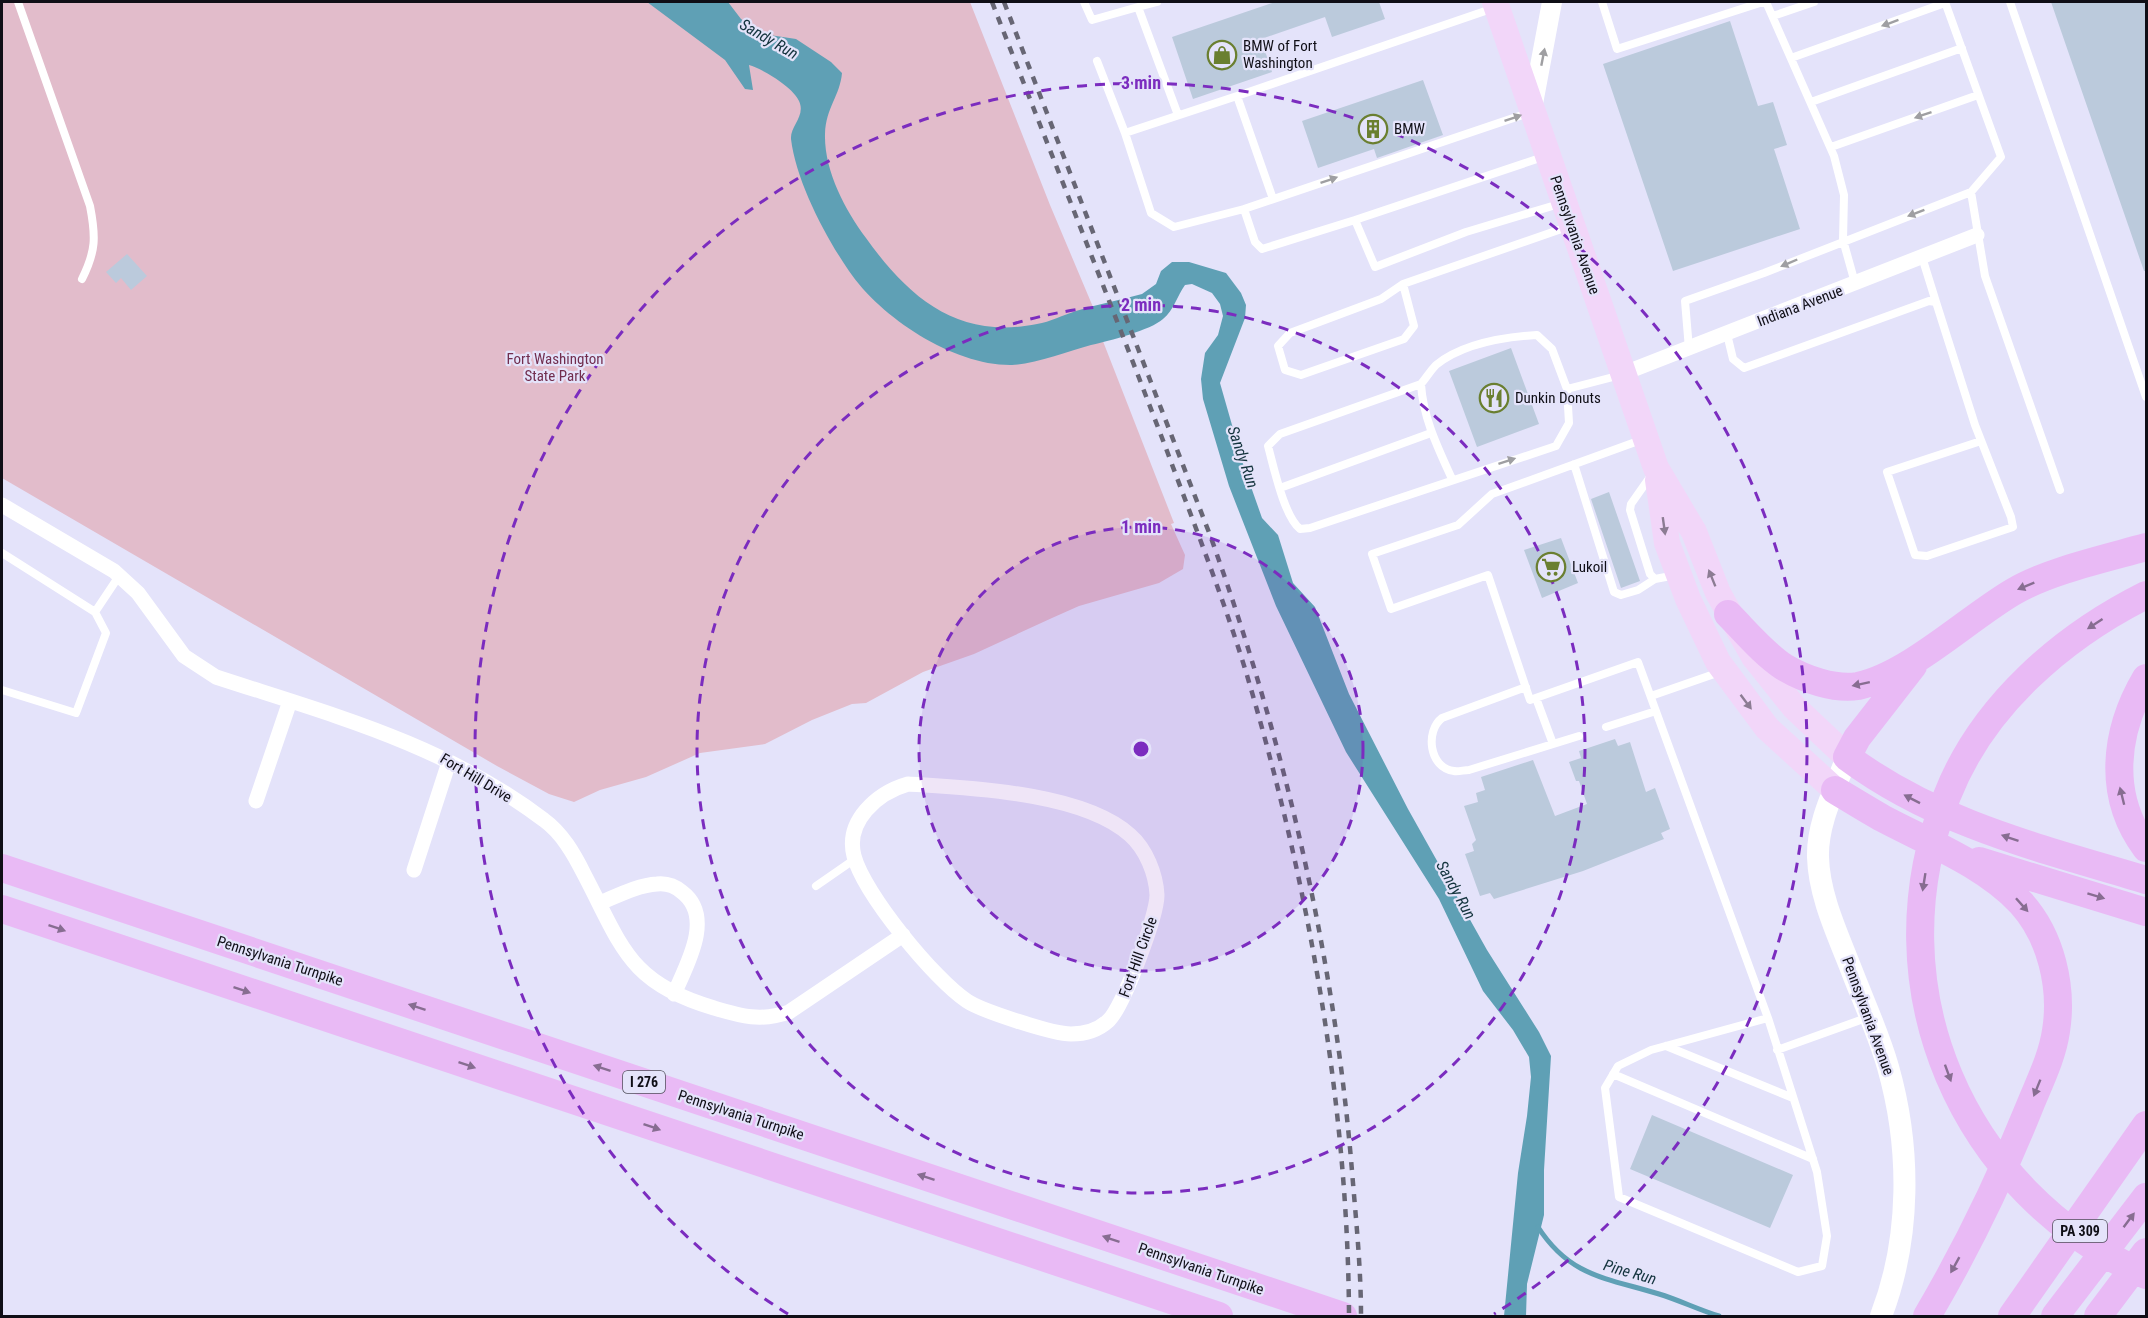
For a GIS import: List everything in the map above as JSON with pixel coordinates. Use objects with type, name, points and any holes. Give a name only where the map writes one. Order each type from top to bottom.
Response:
[{"type":"highway","points":[[1728,614],[1763,650],[1786,668],[1809,679],[1833,685],[1856,686],[1878,680],[2014,591],[2063,572],[2146,547]]},
{"type":"highway","points":[[2146,595],[2087,629],[2033,674],[1982,732],[1961,766],[1947,796],[1927,864],[1919,924],[1925,986],[1946,1066],[1977,1131],[1994,1157],[2027,1195],[2086,1242],[2146,1275]]},
{"type":"highway","points":[[1931,647],[1909,670],[1857,738],[1847,757],[1895,790],[1935,810],[2015,840],[2146,880]]},
{"type":"highway","points":[[2146,678],[2130,710],[2122,734],[2118,775],[2124,805],[2146,848]]},
{"type":"highway","points":[[1835,789],[1881,817],[1941,847],[1991,878],[2027,911],[2045,939],[2057,986],[2057,1023],[2050,1056],[1985,1207],[1927,1317]]},
{"type":"highway","points":[[1941,847],[2146,912]]},
{"type":"highway","name":"Pennsylvania Turnpike","points":[[2,868],[1343,1317]]},
{"type":"highway","points":[[2,909],[1219,1317]]},
{"type":"highway","points":[[2013,1317],[2146,1125]]},
{"type":"highway","name":"PA 309","points":[[2013,1317],[2146,1145]]},
{"type":"highway","name":"PA 309","points":[[2055,1317],[2146,1197]]},
{"type":"highway","points":[[2098,1317],[2146,1252]]},
{"type":"main road","name":"Pennsylvania Avenue","points":[[1495,4],[1656,468],[1694,532],[1728,614],[1770,679],[1794,707],[1847,757],[1820,834],[1819,867],[1829,908],[1888,1066],[1895,1100],[1905,1216],[1898,1261],[1881,1317]]},
{"type":"main road","name":"Pennsylvania Avenue","points":[[1656,468],[1667,543],[1666,577],[1703,633],[1723,670],[1767,728],[1835,789]]},
{"type":"street","points":[[1532,111],[1552,2]]},
{"type":"street","name":"Indiana Avenue","points":[[1622,374],[1855,285],[1977,235]]},
{"type":"street","name":"Fort Hill Drive","points":[[2,505],[119,576],[138,593],[184,656],[193,663],[216,676],[383,731],[449,762],[544,820],[558,832],[577,859],[630,960],[654,983],[674,994],[750,1019],[775,1017],[789,1012],[903,935]]},
{"type":"street","points":[[256,801],[290,701]]},
{"type":"street","points":[[414,870],[449,762]]},
{"type":"street","name":"Fort Hill Circle","points":[[908,784],[1011,792],[1095,813],[1118,827],[1141,848],[1149,862],[1157,894],[1156,911],[1120,1005],[1108,1022],[1089,1032],[1065,1034],[970,1004],[947,985],[903,935],[860,875],[855,859],[853,836],[860,819],[874,801],[896,788],[908,784]]},
{"type":"street","points":[[600,903],[658,883],[674,886],[686,895],[696,911],[695,943],[674,994]]},
{"type":"lane","points":[[18,2],[90,206],[94,229],[94,251],[82,279]]},
{"type":"lane","points":[[1084,2],[1092,20],[1156,2]]},
{"type":"lane","points":[[1602,2],[1617,49],[1765,2],[1831,147],[1845,195],[1843,240],[1855,285]]},
{"type":"lane","points":[[1773,16],[1814,2]]},
{"type":"lane","points":[[1689,349],[1685,301],[1764,273],[1843,240],[1971,192],[2001,157],[1945,2],[1791,58]]},
{"type":"lane","points":[[2010,2],[2146,397]]},
{"type":"lane","points":[[1125,133],[1237,96],[1495,4]]},
{"type":"lane","points":[[1138,7],[1178,115]]},
{"type":"lane","points":[[1811,102],[1962,48]]},
{"type":"lane","points":[[1097,61],[1125,133],[1151,213],[1174,227],[1244,209],[1532,111]]},
{"type":"lane","points":[[1831,147],[1978,95]]},
{"type":"lane","points":[[1237,96],[1273,199]]},
{"type":"lane","points":[[1244,209],[1255,242],[1262,249],[1356,220],[1547,155]]},
{"type":"lane","points":[[1971,192],[1985,276],[2060,490]]},
{"type":"lane","points":[[1356,220],[1375,267],[1466,232],[1567,214]]},
{"type":"lane","points":[[1403,284],[1414,326],[1404,339],[1300,375],[1285,370],[1278,346],[1290,333],[1381,299],[1403,284],[1567,214]]},
{"type":"lane","points":[[1922,257],[1981,441],[2013,527],[1927,556],[1915,555],[1887,472],[1981,441]]},
{"type":"lane","points":[[1727,334],[1733,359],[1744,368],[1929,301],[1936,302]]},
{"type":"lane","points":[[1537,335],[1552,349],[1567,389],[1569,423],[1556,446],[1310,528],[1300,529],[1294,524],[1280,488],[1268,446],[1280,434],[1421,384],[1436,365],[1462,351],[1512,336],[1537,335]]},
{"type":"lane","points":[[1567,389],[1622,374]]},
{"type":"lane","points":[[1421,384],[1422,402],[1431,433],[1452,479]]},
{"type":"lane","points":[[1280,488],[1431,433]]},
{"type":"lane","points":[[1645,438],[1492,494],[1458,525],[1372,554],[1391,609],[1488,575],[1530,700],[1638,662],[1768,1018],[1813,1159],[1827,1236],[1822,1266],[1798,1272],[1619,1197],[1605,1088],[1618,1066],[1651,1050],[1768,1018]]},
{"type":"lane","points":[[1574,465],[1614,592],[1621,595],[1666,577]]},
{"type":"lane","points":[[2,553],[95,612],[106,633],[76,713],[2,690]]},
{"type":"lane","points":[[95,612],[119,576]]},
{"type":"lane","points":[[1651,696],[1723,670]]},
{"type":"lane","points":[[1526,687],[1442,718],[1434,724],[1431,732],[1431,748],[1440,764],[1453,771],[1469,770],[1579,736]]},
{"type":"lane","points":[[1536,698],[1553,744]]},
{"type":"lane","points":[[1606,727],[1656,711]]},
{"type":"lane","points":[[816,886],[855,859]]},
{"type":"lane","points":[[1777,1050],[1870,1017]]},
{"type":"lane","points":[[1666,1046],[1793,1098]]},
{"type":"lane","points":[[1613,1074],[1813,1159]]},
{"type":"green space","name":"Fort Washington State Park","points":[[2,2],[970,2],[1093,307],[1090,308],[1174,523],[1171,524],[1185,555],[1183,569],[1159,583],[1079,606],[974,654],[923,672],[866,703],[852,704],[812,720],[765,744],[700,753],[646,777],[600,790],[574,802],[549,794],[2,478]]},
{"type":"water","name":"Sandy Run","points":[[647,2],[728,2],[741,19],[763,34],[796,39],[831,62],[842,73],[828,116],[825,134],[828,162],[837,189],[858,227],[882,260],[918,296],[938,310],[960,320],[983,326],[1009,327],[1042,323],[1142,294],[1156,284],[1161,271],[1172,262],[1189,262],[1226,273],[1241,293],[1246,305],[1245,318],[1220,383],[1244,467],[1262,518],[1278,535],[1293,583],[1315,607],[1349,694],[1408,809],[1487,950],[1539,1032],[1551,1056],[1544,1170],[1544,1215],[1527,1284],[1526,1316],[1504,1316],[1518,1173],[1531,1077],[1529,1057],[1513,1030],[1483,991],[1439,899],[1346,752],[1276,606],[1229,486],[1203,399],[1201,379],[1205,353],[1218,335],[1223,316],[1220,304],[1212,293],[1192,284],[1185,285],[1167,315],[1149,327],[1119,338],[1021,364],[990,363],[943,348],[899,322],[880,306],[849,271],[831,242],[805,190],[794,155],[791,134],[801,106],[791,90],[762,70],[749,65],[753,90],[745,89],[725,60]]},
{"type":"building","name":"BMW of Fort Washington","points":[[1275,2],[1379,2],[1385,19],[1332,37],[1325,17],[1261,39],[1272,72],[1193,99],[1172,37]]},
{"type":"building","points":[[2051,2],[2146,2],[2146,271],[2144,271]]},
{"type":"building","points":[[1730,21],[1758,106],[1773,102],[1787,145],[1774,149],[1800,229],[1673,271],[1603,64]]},
{"type":"building","name":"BMW","points":[[1423,80],[1443,135],[1377,158],[1374,149],[1318,168],[1302,121]]},
{"type":"building","points":[[127,254],[147,276],[131,290],[121,278],[116,283],[106,272]]},
{"type":"building","name":"Dunkin Donuts","points":[[1511,348],[1539,424],[1477,447],[1449,371]]},
{"type":"building","name":"Lukoil","points":[[1609,492],[1640,581],[1621,588],[1591,499]]},
{"type":"building","name":"Lukoil","points":[[1561,538],[1578,583],[1542,598],[1524,550]]},
{"type":"building","points":[[1615,739],[1618,746],[1630,742],[1646,792],[1655,788],[1670,829],[1661,833],[1664,839],[1583,871],[1494,899],[1490,893],[1480,896],[1465,854],[1474,851],[1472,844],[1476,840],[1464,806],[1478,802],[1476,793],[1485,790],[1481,777],[1533,760],[1555,816],[1587,804],[1569,762],[1581,758],[1579,751]]},
{"type":"building","points":[[1652,1115],[1793,1175],[1770,1228],[1630,1169]]},
{"type":"waterway","name":"Pine Run","points":[[1538,1227],[1550,1244],[1563,1256],[1591,1273],[1666,1296],[1719,1316]]},
{"type":"railway","points":[[992,2],[1208,561],[1246,672],[1268,750],[1305,909],[1332,1072],[1347,1235],[1349,1316]]},
{"type":"railway","points":[[1004,2],[1210,535],[1237,613],[1283,769],[1319,928],[1333,1009],[1352,1171],[1361,1316]]},
{"type":"place","name":"BMW of Fort Washington","points":[[1222,55]]},
{"type":"place","name":"BMW","points":[[1373,129]]},
{"type":"place","name":"Dunkin Donuts","points":[[1494,398]]},
{"type":"place","name":"Lukoil","points":[[1551,567]]}]
